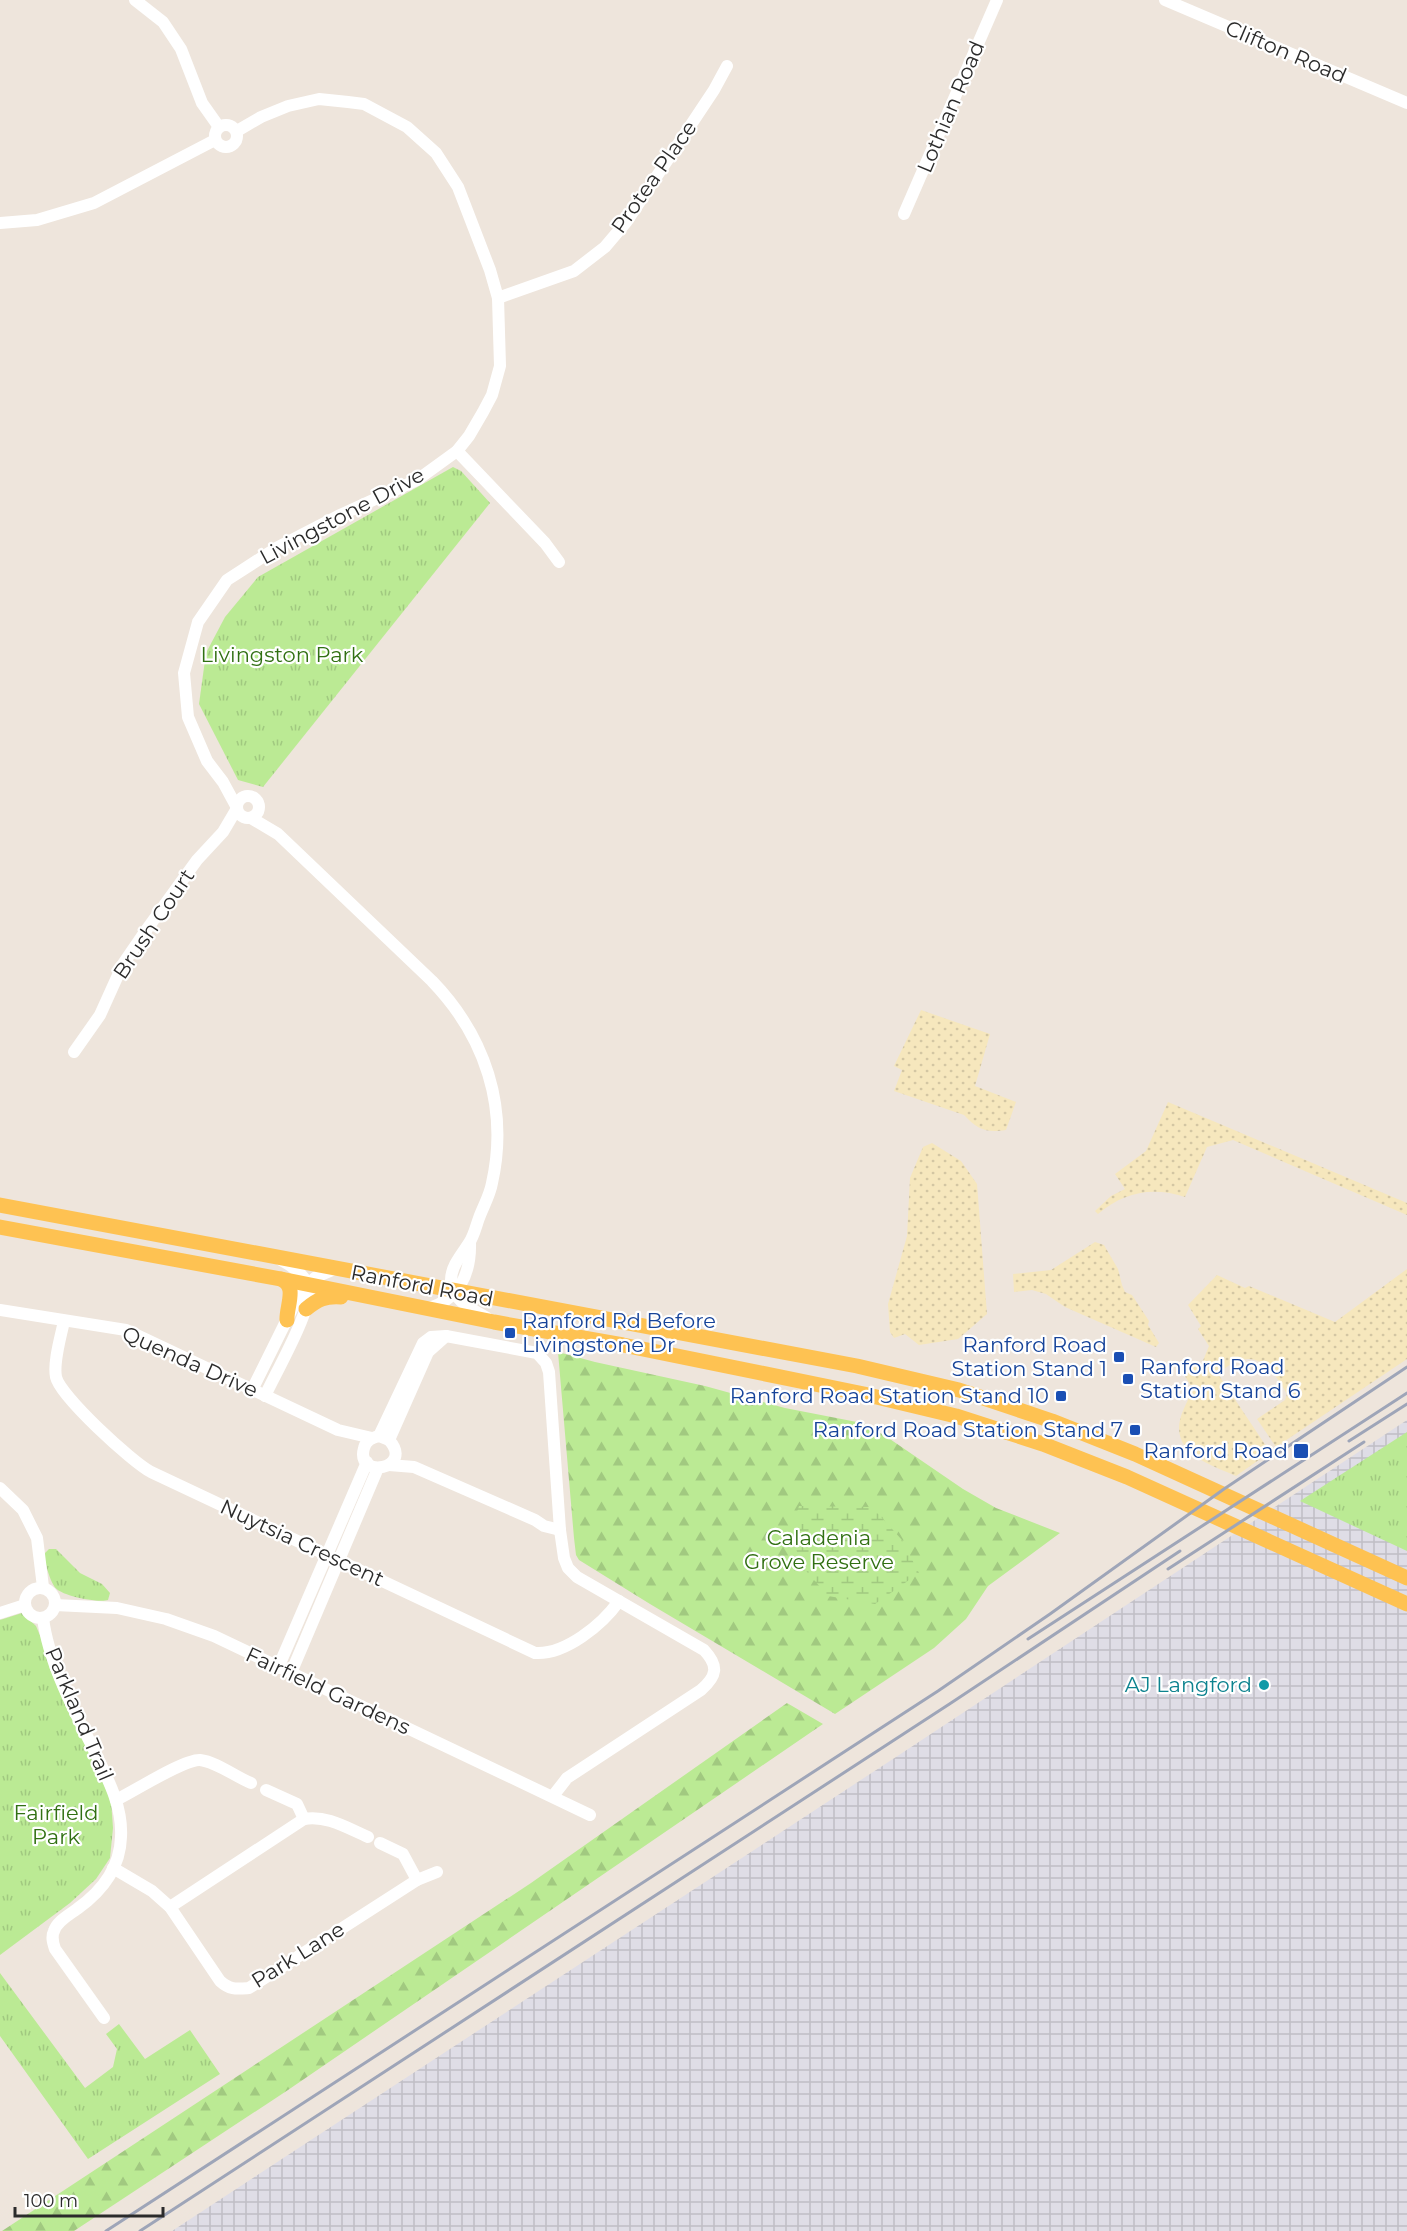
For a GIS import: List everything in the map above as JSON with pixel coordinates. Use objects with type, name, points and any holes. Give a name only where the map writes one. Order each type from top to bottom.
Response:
[{"type":"main road","name":"Ranford Road","points":[[0,1205],[337,1268],[458,1287],[486,1295],[856,1366],[959,1390],[1052,1421],[1135,1454],[1407,1578]]},
{"type":"main road","name":"Ranford Road","points":[[0,1227],[622,1345],[864,1394],[946,1414],[1043,1444],[1127,1477],[1407,1604]]},
{"type":"main road","points":[[282,1279],[286,1280],[291,1294],[286,1320]]},
{"type":"main road","points":[[306,1309],[316,1301],[328,1296],[367,1301],[379,1300]]},
{"type":"street","points":[[135,0],[163,22],[181,49],[202,103],[219,127]]},
{"type":"street","name":"Lothian Road","points":[[904,213],[997,0]]},
{"type":"street","name":"Clifton Road","points":[[1165,0],[1407,103]]},
{"type":"street","name":"Protea Place","points":[[498,298],[574,271],[605,247],[627,221],[714,90],[727,66]]},
{"type":"street","name":"Livingstone Drive","points":[[237,131],[261,117],[288,106],[319,99],[364,104],[407,127],[436,153],[458,187],[490,270],[498,298],[500,366],[492,395],[469,436],[457,451],[417,480],[338,516],[278,547],[227,580],[198,622],[184,673],[188,717],[207,761],[242,813]]},
{"type":"street","points":[[229,125],[237,131],[238,138],[230,147],[219,145],[215,140],[215,133],[219,127],[229,125]]},
{"type":"street","points":[[0,223],[37,220],[94,203],[215,140]]},
{"type":"street","points":[[457,451],[545,543],[559,562]]},
{"type":"street","name":"Livingstone Drive","points":[[223,782],[249,795]]},
{"type":"street","points":[[242,813],[240,798],[249,795],[254,797],[278,834],[450,1000],[468,1026],[483,1056],[497,1115],[497,1145],[492,1184],[470,1242],[452,1275],[463,1304],[494,1322]]},
{"type":"street","points":[[242,813],[256,815],[259,806]]},
{"type":"street","points":[[242,813],[278,834]]},
{"type":"street","name":"Brush Court","points":[[74,1052],[100,1015],[123,964],[147,928],[197,860],[242,813]]},
{"type":"street","points":[[265,1396],[309,1299],[308,1284],[292,1266],[273,1256]]},
{"type":"street","points":[[252,1390],[298,1296],[321,1274],[337,1268]]},
{"type":"street","points":[[424,1309],[439,1304],[458,1287]]},
{"type":"street","name":"Quenda Drive","points":[[0,1310],[126,1330],[339,1430],[384,1441],[414,1467]]},
{"type":"street","name":"Nuytsia Crescent","points":[[64,1321],[56,1371],[61,1388],[127,1456],[152,1472],[535,1653],[547,1654],[560,1649],[601,1623],[619,1601]]},
{"type":"street","points":[[384,1441],[428,1352],[446,1336],[537,1353],[546,1363],[549,1372],[560,1530],[567,1568],[578,1577],[704,1650],[711,1658],[714,1669],[712,1680],[701,1690],[567,1778],[552,1796]]},
{"type":"street","name":"Quenda Drive","points":[[339,1430],[374,1461],[414,1467],[544,1526],[560,1530]]},
{"type":"street","points":[[374,1461],[395,1456],[384,1441]]},
{"type":"street","points":[[291,1673],[333,1557],[374,1461],[366,1443],[384,1441]]},
{"type":"street","points":[[0,1488],[23,1510],[37,1538],[43,1587]]},
{"type":"street","points":[[535,1520],[559,1513]]},
{"type":"street","points":[[278,1668],[333,1557]]},
{"type":"street","points":[[43,1587],[52,1593],[55,1605],[50,1614],[43,1618],[32,1616],[25,1605],[27,1595],[32,1589],[43,1587]]},
{"type":"street","points":[[0,1613],[25,1605]]},
{"type":"street","name":"Fairfield Gardens","points":[[55,1605],[117,1608],[166,1619],[214,1636],[590,1815]]},
{"type":"street","name":"Parkland Trail","points":[[43,1618],[50,1650],[80,1723],[116,1800],[120,1816],[121,1838],[118,1858],[113,1868],[103,1885],[92,1897],[60,1921],[52,1938],[55,1949],[104,2018]]},
{"type":"street","points":[[116,1800],[179,1766],[197,1760],[211,1764],[251,1783]]},
{"type":"street","points":[[266,1790],[297,1804],[304,1819]]},
{"type":"street","points":[[170,1907],[304,1819],[315,1817],[327,1819],[368,1837]]},
{"type":"street","points":[[380,1843],[403,1854],[417,1880]]},
{"type":"street","name":"Park Lane","points":[[113,1868],[152,1891],[170,1907],[220,1981],[228,1988],[237,1989],[249,1988],[417,1880],[437,1872]]},
{"type":"shaded area","points":[[1407,1420],[1407,2231],[172,2231],[896,1757]]},
{"type":"green space","name":"Livingston Park","points":[[453,467],[461,471],[490,503],[263,787],[238,780],[199,704],[206,653],[225,617],[258,577]]},
{"type":"green space","name":"Caladenia Grove Reserve","points":[[558,1352],[705,1386],[785,1408],[862,1423],[996,1508],[1060,1533],[988,1586],[966,1619],[934,1648],[835,1714],[579,1560],[576,1555],[574,1538]]},
{"type":"green space","points":[[1407,1432],[1407,1551],[1300,1501]]},
{"type":"green space","points":[[799,1506],[872,1507],[902,1540],[919,1573],[875,1604],[828,1596],[807,1572],[789,1536]]},
{"type":"green space","points":[[49,1549],[56,1549],[80,1573],[102,1584],[110,1593],[108,1600],[79,1598],[57,1590],[44,1558],[44,1554]]},
{"type":"green space","name":"Fairfield Park","points":[[22,1613],[36,1626],[111,1801],[113,1828],[110,1858],[96,1879],[70,1903],[0,1955],[0,1620]]},
{"type":"green space","points":[[787,1703],[823,1724],[288,2090],[74,2231],[2,2231],[531,1883]]},
{"type":"green space","points":[[0,1973],[85,2088],[113,2067],[117,2049],[106,2034],[119,2024],[145,2059],[190,2030],[220,2074],[88,2159],[0,2036]]},
{"type":"sand","points":[[921,1010],[990,1034],[975,1086],[1016,1102],[1006,1130],[983,1129],[964,1115],[894,1091],[902,1070],[894,1066]]},
{"type":"sand","points":[[1168,1102],[1407,1203],[1407,1215],[1233,1140],[1207,1147],[1185,1197],[1161,1192],[1139,1193],[1118,1201],[1098,1214],[1095,1211],[1111,1196],[1125,1189],[1115,1174],[1146,1151]]},
{"type":"sand","points":[[932,1143],[961,1161],[977,1184],[987,1314],[958,1339],[919,1345],[905,1334],[894,1338],[890,1332],[888,1304],[907,1236],[910,1178],[923,1147]]},
{"type":"sand","points":[[1095,1242],[1104,1245],[1118,1269],[1125,1292],[1132,1295],[1149,1321],[1148,1325],[1159,1343],[1156,1347],[1065,1307],[1046,1294],[1032,1290],[1014,1292],[1013,1274],[1051,1270]]},
{"type":"sand","points":[[1407,1269],[1407,1359],[1276,1447],[1257,1419],[1285,1400],[1287,1394],[1266,1366],[1250,1359],[1240,1360],[1218,1374],[1270,1452],[1236,1476],[1206,1463],[1188,1450],[1179,1432],[1180,1420],[1193,1389],[1183,1373],[1185,1368],[1192,1369],[1196,1363],[1202,1363],[1209,1346],[1198,1329],[1201,1326],[1188,1305],[1217,1275],[1335,1322]]},
{"type":"railway","points":[[106,2231],[938,1691],[1224,1489],[1407,1367]]},
{"type":"railway","points":[[1028,1639],[1407,1393]]},
{"type":"railway","points":[[1349,1441],[1407,1404]]},
{"type":"railway","points":[[1168,1569],[1364,1442]]},
{"type":"railway","points":[[140,2231],[951,1703],[1180,1551]]},
{"type":"place","name":"Ranford Rd Before Livingstone Dr","points":[[510,1333]]},
{"type":"place","name":"Ranford Road Station Stand 1","points":[[1119,1357]]},
{"type":"place","name":"Ranford Road Station Stand 6","points":[[1128,1379]]},
{"type":"place","name":"Ranford Road Station Stand 10","points":[[1061,1396]]},
{"type":"place","name":"Ranford Road Station Stand 7","points":[[1135,1430]]},
{"type":"place","name":"Ranford Road","points":[[1301,1451]]},
{"type":"place","name":"AJ Langford","points":[[1264,1685]]}]
